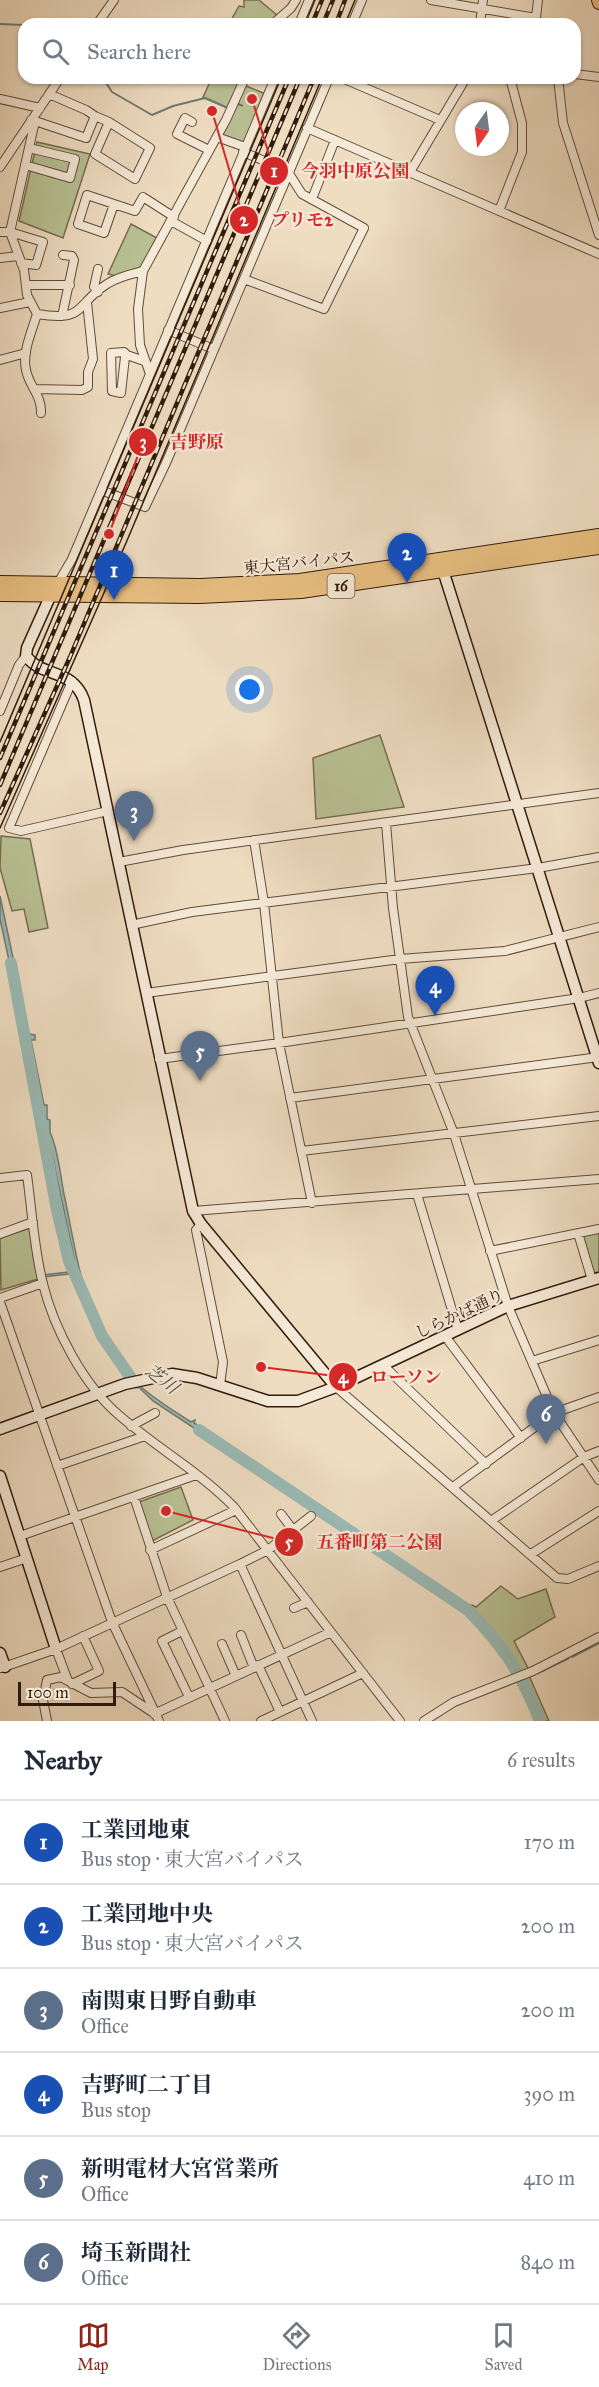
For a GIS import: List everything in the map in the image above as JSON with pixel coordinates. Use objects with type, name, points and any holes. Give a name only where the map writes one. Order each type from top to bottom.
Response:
[{"type":"highway","name":"東大宮バイパス","points":[[442,566],[599,536]]},
{"type":"highway","name":"東大宮バイパス","points":[[0,594],[54,588],[250,585],[442,566],[599,547]]},
{"type":"highway","name":"東大宮バイパス","points":[[0,583],[54,588]]},
{"type":"street","points":[[101,18],[114,0]]},
{"type":"street","points":[[280,18],[296,0]]},
{"type":"street","points":[[302,18],[309,0]]},
{"type":"street","points":[[354,18],[362,0]]},
{"type":"street","points":[[481,18],[483,0]]},
{"type":"street","points":[[538,0],[538,18]]},
{"type":"street","points":[[434,1],[523,18]]},
{"type":"street","points":[[581,75],[599,77]]},
{"type":"street","points":[[0,166],[33,121],[56,84]]},
{"type":"street","points":[[150,374],[140,345],[138,309],[143,270],[217,137],[242,84]]},
{"type":"street","points":[[0,711],[54,588],[72,559],[207,240],[270,84]]},
{"type":"street","points":[[101,490],[145,507],[166,463],[326,84]]},
{"type":"street","points":[[356,84],[440,120]]},
{"type":"street","points":[[410,172],[462,84]]},
{"type":"street","points":[[499,211],[522,153],[522,123],[512,84]]},
{"type":"street","points":[[559,84],[563,123],[599,235]]},
{"type":"street","points":[[49,94],[109,122],[150,148],[135,179],[94,154],[109,122]]},
{"type":"street","points":[[0,99],[40,108]]},
{"type":"street","points":[[33,121],[86,138],[94,116]]},
{"type":"street","points":[[192,122],[185,118],[177,134],[209,150]]},
{"type":"street","points":[[33,121],[10,232],[20,260],[30,302],[37,314],[26,353],[26,371],[42,403],[41,413]]},
{"type":"street","points":[[307,128],[599,254]]},
{"type":"street","points":[[217,137],[288,172],[302,194],[364,228],[324,309],[244,279]]},
{"type":"street","points":[[312,199],[335,140]]},
{"type":"street","points":[[25,165],[70,178],[75,159],[29,147]]},
{"type":"street","points":[[114,204],[104,233],[78,224],[87,195],[114,204],[135,211],[143,197],[172,219],[207,240]]},
{"type":"street","points":[[0,232],[10,232],[43,242],[36,265],[20,260],[0,258]]},
{"type":"street","points":[[62,316],[74,260],[72,256],[63,255]]},
{"type":"street","points":[[98,269],[94,287],[98,292]]},
{"type":"street","points":[[37,314],[62,316],[78,312],[106,284],[143,270]]},
{"type":"street","points":[[26,285],[70,285]]},
{"type":"street","points":[[0,308],[30,302]]},
{"type":"street","points":[[35,389],[82,390],[88,387],[87,372],[93,359],[87,302]]},
{"type":"street","points":[[168,330],[213,349]]},
{"type":"street","points":[[127,355],[122,393],[112,391],[111,352],[124,352],[144,361]]},
{"type":"street","points":[[0,360],[26,353]]},
{"type":"street","points":[[290,1098],[433,1078],[598,1059],[442,566]]},
{"type":"street","points":[[26,656],[31,662],[72,681],[84,700],[159,1059],[193,1211],[201,1224],[336,1387],[557,1578],[568,1579],[599,1566]]},
{"type":"street","points":[[72,681],[9,828],[21,831],[108,811]]},
{"type":"street","points":[[119,862],[183,850],[599,793]]},
{"type":"street","points":[[386,823],[391,888],[410,1023],[454,1134],[508,1306],[554,1413],[599,1480]]},
{"type":"street","points":[[254,840],[264,903],[279,1043],[312,1203]]},
{"type":"street","points":[[132,925],[192,912],[391,888],[538,868],[599,857]]},
{"type":"street","points":[[146,993],[400,959],[505,951],[599,927]]},
{"type":"street","points":[[159,1059],[279,1043],[579,998],[599,993]]},
{"type":"street","points":[[301,1151],[599,1116]]},
{"type":"street","points":[[0,1178],[27,1175],[43,1283],[59,1330],[97,1394],[132,1426],[216,1488],[268,1550],[399,1721]]},
{"type":"street","points":[[193,1211],[599,1179]]},
{"type":"street","points":[[417,1194],[458,1330]]},
{"type":"street","points":[[0,1234],[33,1222]]},
{"type":"street","points":[[201,1224],[196,1230],[223,1362],[220,1385]]},
{"type":"street","points":[[490,1251],[599,1229]]},
{"type":"street","points":[[578,1233],[595,1279]]},
{"type":"street","name":"しらかば通り","points":[[0,1429],[125,1384],[145,1378],[182,1374],[256,1398],[277,1402],[298,1401],[336,1387],[508,1306],[595,1279]]},
{"type":"street","points":[[0,1298],[43,1283]]},
{"type":"street","points":[[0,1302],[112,1622],[159,1721]]},
{"type":"street","points":[[445,1336],[521,1438]]},
{"type":"street","points":[[532,1360],[599,1340]]},
{"type":"street","points":[[383,1365],[486,1464]]},
{"type":"street","points":[[453,1487],[554,1413],[599,1397]]},
{"type":"street","points":[[132,1426],[155,1413]]},
{"type":"street","points":[[57,1466],[145,1436]]},
{"type":"street","points":[[492,1521],[584,1457],[599,1451]]},
{"type":"street","points":[[20,1536],[196,1475]]},
{"type":"street","points":[[0,1476],[56,1649],[70,1683]]},
{"type":"street","points":[[134,1497],[167,1597],[225,1721]]},
{"type":"street","points":[[150,1550],[236,1510]]},
{"type":"street","points":[[531,1554],[599,1511]]},
{"type":"street","points":[[281,1514],[293,1530]]},
{"type":"street","points":[[0,1653],[2,1667],[56,1649],[268,1550],[310,1516]]},
{"type":"street","points":[[0,1568],[27,1558]]},
{"type":"street","points":[[240,1564],[312,1721]]},
{"type":"street","points":[[294,1608],[308,1602]]},
{"type":"street","points":[[182,1631],[162,1641],[189,1697]]},
{"type":"street","points":[[154,1713],[330,1632]]},
{"type":"street","points":[[240,1635],[280,1712]]},
{"type":"street","points":[[70,1683],[99,1671],[83,1636]]},
{"type":"street","points":[[424,1721],[454,1702],[511,1681],[567,1656],[599,1638]]},
{"type":"street","points":[[222,1644],[236,1676]]},
{"type":"street","points":[[261,1721],[363,1673]]},
{"type":"street","points":[[46,1721],[43,1700],[47,1680],[61,1677],[91,1693],[122,1692],[138,1700],[154,1713]]},
{"type":"green space","points":[[244,0],[259,0],[278,16],[276,18],[232,18],[239,6],[244,7]]},
{"type":"green space","points":[[209,84],[240,84],[230,109],[203,97]]},
{"type":"green space","points":[[246,86],[266,94],[244,144],[220,135],[237,104],[243,106],[237,103]]},
{"type":"green space","points":[[37,142],[90,154],[63,238],[19,221]]},
{"type":"green space","points":[[131,224],[157,238],[141,268],[116,276],[108,274]]},
{"type":"green space","points":[[380,735],[404,807],[316,819],[313,758]]},
{"type":"green space","points":[[1,836],[30,839],[48,928],[29,932],[24,909],[12,911],[0,868]]},
{"type":"green space","points":[[30,1228],[38,1279],[1,1290],[0,1238]]},
{"type":"green space","points":[[599,1232],[599,1272],[594,1273],[581,1238],[583,1235]]},
{"type":"green space","points":[[181,1487],[193,1520],[152,1541],[139,1502]]},
{"type":"green space","points":[[501,1586],[518,1599],[546,1589],[555,1617],[514,1641],[529,1670],[527,1671],[549,1721],[541,1721],[512,1660],[493,1633],[469,1609],[472,1605],[476,1607]]},
{"type":"water","points":[[0,896],[29,1034],[35,1035],[35,1040],[31,1040],[44,1105],[47,1105],[47,1119],[50,1120],[50,1132],[87,1298],[107,1344],[121,1365],[139,1385],[158,1400],[191,1422],[195,1420],[194,1423],[213,1437],[212,1440],[153,1401],[123,1372],[107,1350],[92,1322],[78,1273],[43,1277],[42,1275],[77,1271],[54,1164],[48,1165],[49,1161],[54,1162],[41,1118],[38,1086],[0,919]]},
{"type":"waterway","points":[[0,24],[18,25]]},
{"type":"waterway","points":[[107,84],[112,92],[152,115],[173,106],[205,98],[228,108]]},
{"type":"waterway","name":"芝川","points":[[11,963],[57,1210],[69,1261],[102,1336],[131,1378],[137,1383]]},
{"type":"waterway","name":"芝川","points":[[199,1430],[468,1610],[511,1662],[540,1721]]},
{"type":"waterway","points":[[572,1657],[599,1643]]},
{"type":"waterway","points":[[538,1673],[569,1658]]},
{"type":"tram line","points":[[308,18],[315,0]]},
{"type":"tram line","points":[[348,18],[355,0]]},
{"type":"tram line","points":[[0,742],[278,84]]},
{"type":"tram line","points":[[0,828],[126,543],[319,84]]},
{"type":"railway","points":[[314,18],[322,0]]},
{"type":"railway","points":[[326,18],[333,0]]},
{"type":"railway","points":[[338,18],[345,0]]},
{"type":"railway","points":[[0,758],[286,84]]},
{"type":"railway","points":[[0,785],[297,84]]},
{"type":"railway","points":[[0,813],[70,657],[311,84]]},
{"type":"place","name":"今羽中原公園","points":[[252,99]]},
{"type":"place","name":"プリモ2","points":[[212,111]]},
{"type":"place","name":"吉野原","points":[[109,534]]},
{"type":"place","name":"工業団地中央","points":[[407,583]]},
{"type":"place","name":"工業団地東","points":[[114,600]]},
{"type":"place","name":"南関東日野自動車","points":[[134,841]]},
{"type":"place","name":"吉野町二丁目","points":[[435,1016]]},
{"type":"place","name":"新明電材大宮営業所","points":[[200,1081]]},
{"type":"place","name":"ローソン","points":[[261,1367]]},
{"type":"place","name":"埼玉新聞社","points":[[546,1444]]},
{"type":"place","name":"五番町第二公園","points":[[166,1511]]}]
